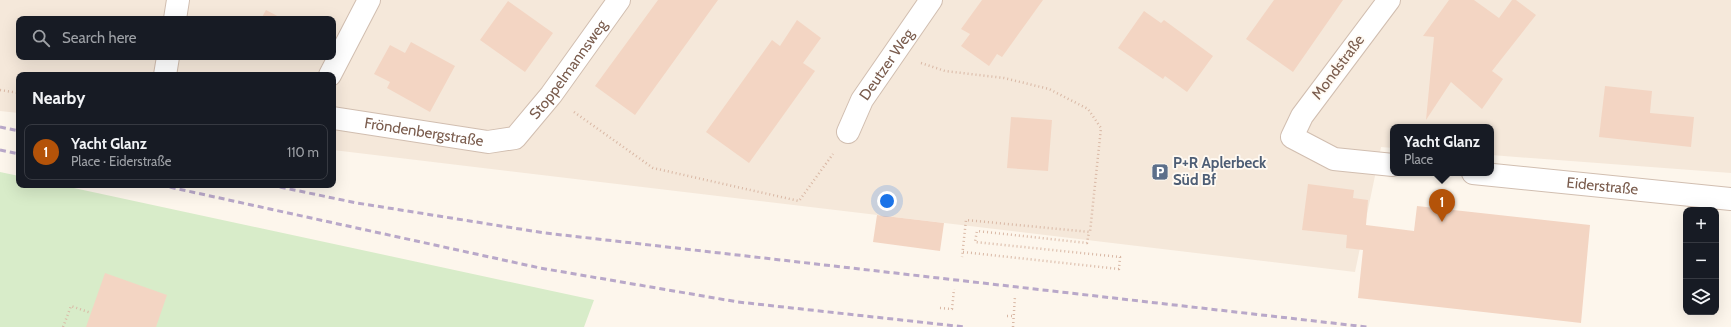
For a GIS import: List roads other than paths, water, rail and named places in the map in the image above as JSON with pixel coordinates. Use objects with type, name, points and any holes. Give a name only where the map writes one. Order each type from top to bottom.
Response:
[{"type":"street","points":[[175,16],[178,0]]},
{"type":"street","points":[[332,72],[368,0]]},
{"type":"street","name":"Stoppelmannsweg","points":[[515,138],[551,95],[619,0]]},
{"type":"street","name":"Deutzer Weg","points":[[848,132],[862,100],[931,0]]},
{"type":"street","name":"Mondstraße","points":[[1389,0],[1302,116],[1292,137],[1334,159],[1390,165]]},
{"type":"street","points":[[166,72],[168,60]]},
{"type":"street","name":"Fröndenbergstraße","points":[[336,118],[488,142],[515,138]]},
{"type":"street","name":"Eiderstraße","points":[[1494,175],[1731,199]]},
{"type":"railway","points":[[0,127],[16,130]]},
{"type":"railway","points":[[0,150],[16,153]]},
{"type":"railway","points":[[174,188],[540,268],[738,302],[965,327]]},
{"type":"railway","points":[[284,188],[357,203],[545,233],[1367,327]]},
{"type":"place","name":"P+R Aplerbeck Süd Bf","points":[[1160,172]]},
{"type":"place","name":"Yacht Glanz","points":[[1442,222]]}]
